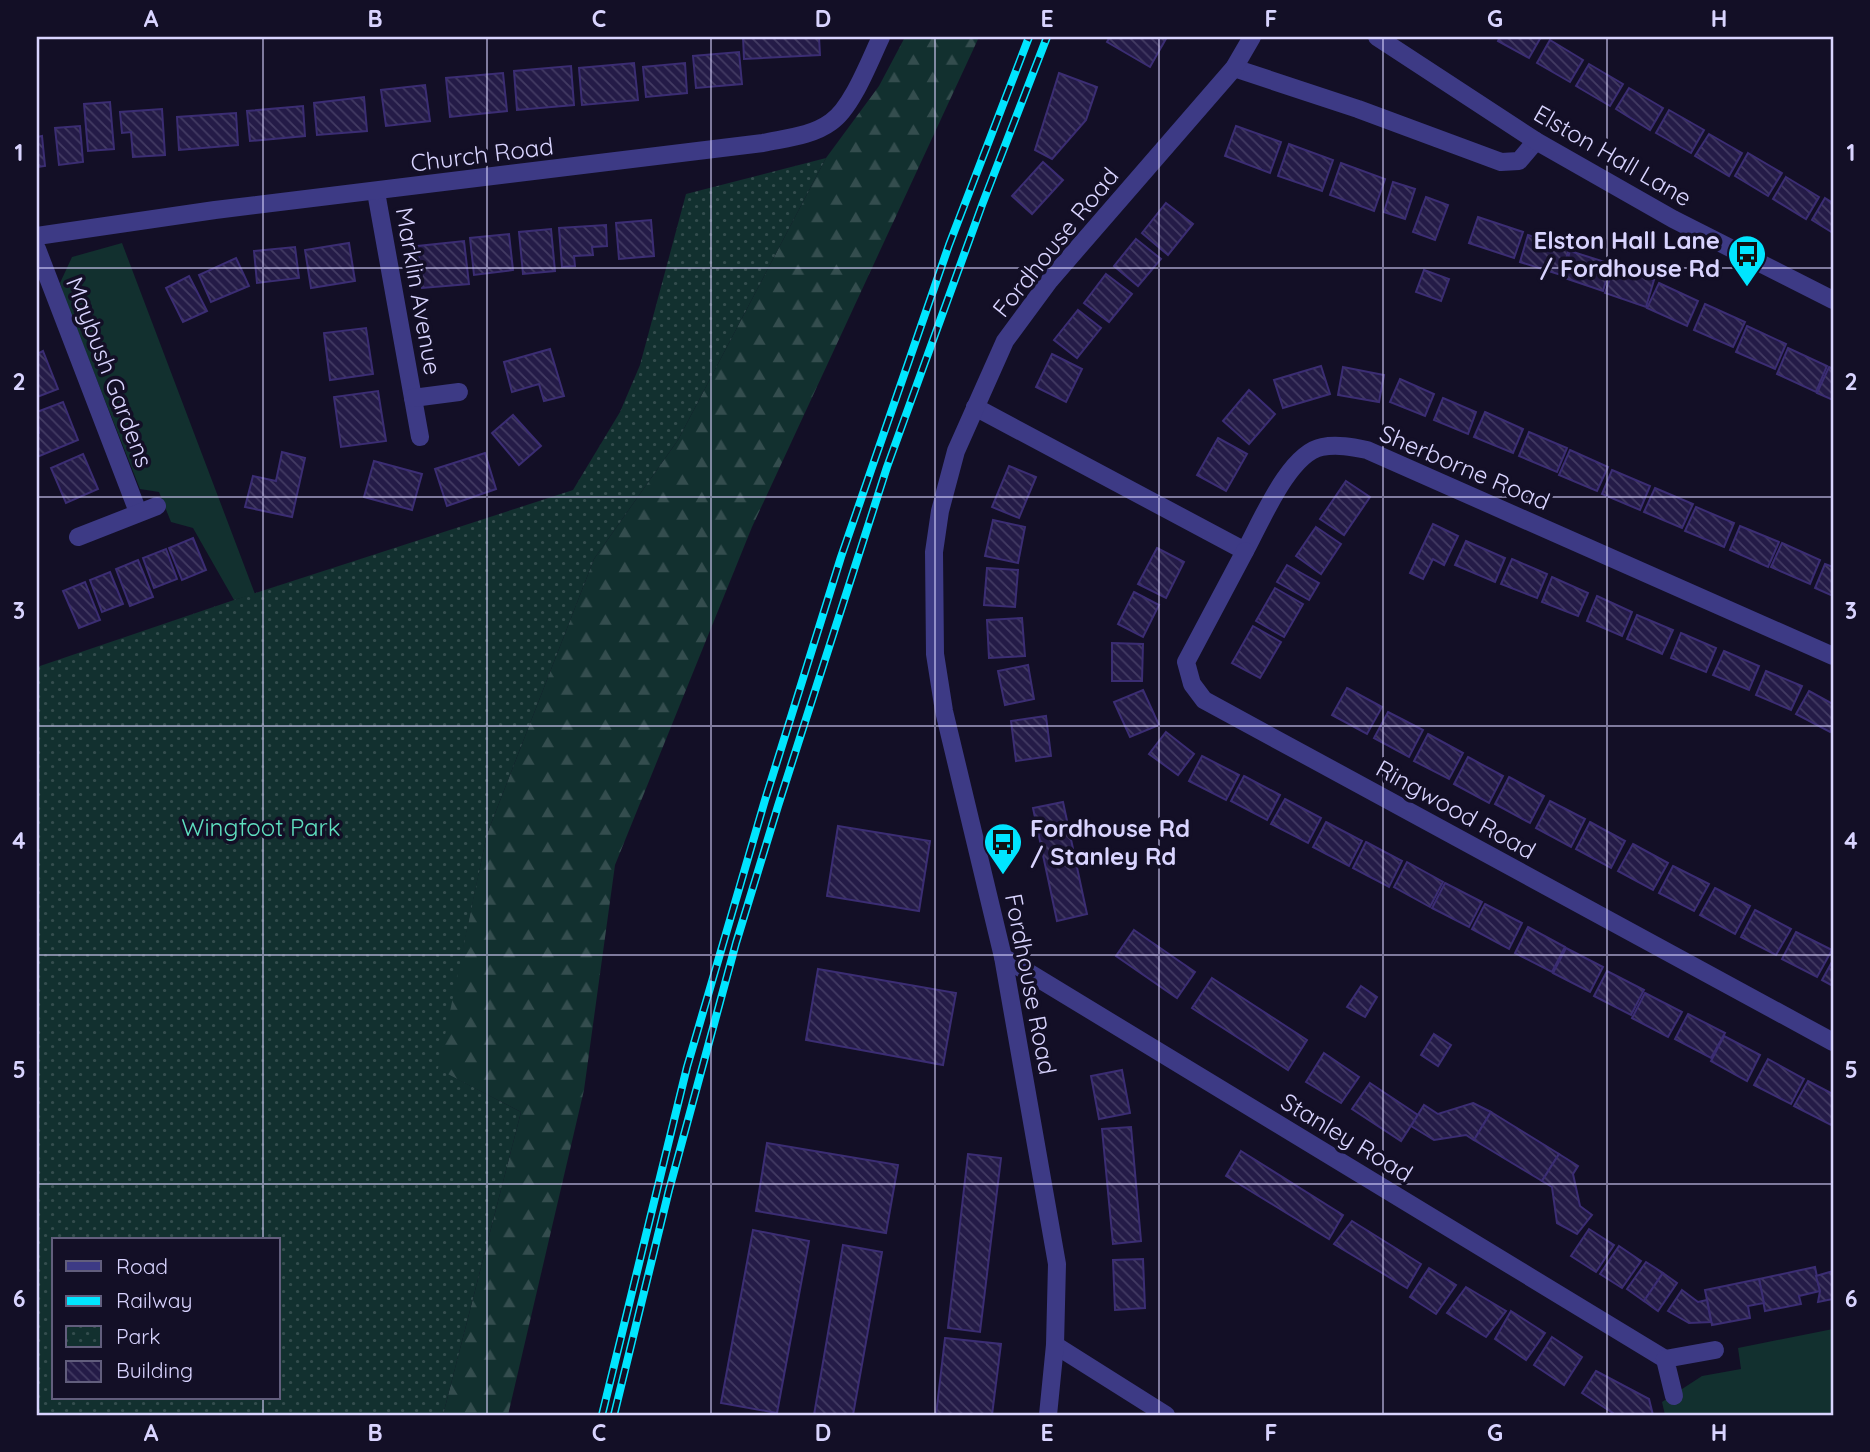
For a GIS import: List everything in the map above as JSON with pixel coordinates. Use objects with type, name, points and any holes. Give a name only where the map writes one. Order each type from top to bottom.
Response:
[{"type":"street","name":"Church Road","points":[[37,236],[215,210],[763,143],[808,134],[833,122],[850,99],[881,37]]},
{"type":"street","name":"Fordhouse Road","points":[[1048,1415],[1055,1345],[1057,1264],[1003,957],[944,711],[935,654],[934,552],[940,511],[956,451],[1005,341],[1050,280],[1234,68],[1252,37]]},
{"type":"street","name":"Elston Hall Lane","points":[[1377,37],[1536,141],[1673,219],[1833,300]]},
{"type":"street","points":[[1234,68],[1358,109],[1501,162],[1519,162],[1536,141]]},
{"type":"street","name":"Marklin Avenue","points":[[376,192],[419,437]]},
{"type":"street","name":"Maybush Gardens","points":[[37,250],[138,512]]},
{"type":"street","name":"Marklin Avenue","points":[[413,398],[459,392]]},
{"type":"street","points":[[975,407],[1245,551]]},
{"type":"street","name":"Sherborne Road","points":[[1245,551],[1291,468],[1305,454],[1321,447],[1343,446],[1367,450],[1833,656]]},
{"type":"street","points":[[78,537],[157,506]]},
{"type":"street","name":"Ringwood Road","points":[[1245,551],[1186,662],[1192,684],[1204,700],[1833,1042]]},
{"type":"street","name":"Stanley Road","points":[[1003,957],[1665,1359]]},
{"type":"street","points":[[1055,1345],[1166,1415]]},
{"type":"street","points":[[1674,1396],[1665,1359],[1715,1350]]},
{"type":"green space","points":[[905,37],[979,37],[752,527],[615,865],[584,1090],[508,1415],[443,1415],[521,1112],[437,1069],[487,834],[594,559],[678,440],[826,158],[879,86]]},
{"type":"green space","name":"Wingfoot Park","points":[[826,158],[678,440],[594,559],[487,834],[438,1069],[521,1112],[443,1415],[37,1415],[37,667],[573,490],[620,412],[640,365],[686,194]]},
{"type":"green space","points":[[122,243],[255,594],[234,600],[193,528],[171,522],[159,492],[140,489],[66,302],[60,283],[72,257]]},
{"type":"green space","points":[[1833,1329],[1833,1415],[1665,1415],[1662,1402],[1702,1376],[1741,1369],[1738,1348]]},
{"type":"building","points":[[743,37],[819,37],[820,55],[744,59]]},
{"type":"building","points":[[1110,37],[1167,37],[1150,67],[1107,42]]},
{"type":"building","points":[[1500,37],[1541,37],[1529,58],[1498,41]]},
{"type":"building","points":[[1550,40],[1583,60],[1570,82],[1537,63]]},
{"type":"building","points":[[739,52],[742,84],[696,88],[693,56]]},
{"type":"building","points":[[634,63],[638,100],[582,105],[579,68]]},
{"type":"building","points":[[685,63],[687,93],[646,97],[643,67]]},
{"type":"building","points":[[1589,64],[1623,84],[1610,106],[1576,86]]},
{"type":"building","points":[[571,66],[574,105],[517,110],[514,71]]},
{"type":"building","points":[[503,73],[507,111],[450,117],[446,78]]},
{"type":"building","points":[[1059,73],[1097,87],[1086,120],[1052,159],[1035,150]]},
{"type":"building","points":[[425,85],[430,121],[386,126],[381,90]]},
{"type":"building","points":[[1629,88],[1663,108],[1650,130],[1616,109]]},
{"type":"building","points":[[364,97],[367,131],[317,135],[314,103]]},
{"type":"building","points":[[110,102],[114,149],[88,151],[84,104]]},
{"type":"building","points":[[303,106],[305,136],[250,141],[247,111]]},
{"type":"building","points":[[162,109],[165,155],[133,157],[131,132],[122,133],[120,112]]},
{"type":"building","points":[[1669,110],[1704,130],[1691,153],[1656,133]]},
{"type":"building","points":[[236,113],[238,145],[179,150],[177,117]]},
{"type":"building","points":[[80,126],[83,162],[59,165],[55,128]]},
{"type":"building","points":[[1236,126],[1281,142],[1270,173],[1225,156]]},
{"type":"building","points":[[1709,134],[1742,153],[1729,176],[1695,156]]},
{"type":"building","points":[[42,136],[45,166],[37,167],[37,137]]},
{"type":"building","points":[[1289,144],[1333,160],[1322,191],[1278,176]]},
{"type":"building","points":[[1748,153],[1782,173],[1768,196],[1735,176]]},
{"type":"building","points":[[1043,162],[1063,180],[1032,214],[1012,196]]},
{"type":"building","points":[[1341,163],[1385,179],[1374,211],[1330,195]]},
{"type":"building","points":[[1786,177],[1819,197],[1806,219],[1773,199]]},
{"type":"building","points":[[1393,182],[1415,189],[1405,219],[1384,212]]},
{"type":"building","points":[[1426,197],[1448,205],[1435,240],[1413,232]]},
{"type":"building","points":[[1825,198],[1833,203],[1833,233],[1812,220]]},
{"type":"building","points":[[1166,203],[1193,224],[1168,255],[1142,233]]},
{"type":"building","points":[[1478,217],[1523,232],[1514,258],[1469,243]]},
{"type":"building","points":[[651,220],[654,256],[619,259],[616,223]]},
{"type":"building","points":[[606,225],[607,246],[592,247],[593,255],[574,256],[575,266],[562,267],[559,228]]},
{"type":"building","points":[[551,229],[555,271],[523,274],[519,232]]},
{"type":"building","points":[[509,234],[513,270],[474,275],[470,238]]},
{"type":"building","points":[[1528,235],[1569,249],[1561,275],[1520,262]]},
{"type":"building","points":[[1136,239],[1161,259],[1138,286],[1114,266]]},
{"type":"building","points":[[464,241],[469,284],[422,288],[418,246]]},
{"type":"building","points":[[349,243],[355,281],[311,288],[305,250]]},
{"type":"building","points":[[295,247],[299,278],[257,283],[254,251]]},
{"type":"building","points":[[1570,251],[1611,264],[1603,291],[1562,277]]},
{"type":"building","points":[[236,258],[249,286],[211,302],[199,275]]},
{"type":"building","points":[[1614,267],[1654,280],[1646,307],[1605,293]]},
{"type":"building","points":[[1424,270],[1449,279],[1441,301],[1416,292]]},
{"type":"building","points":[[1106,274],[1132,294],[1109,322],[1084,303]]},
{"type":"building","points":[[189,276],[207,311],[183,322],[166,288]]},
{"type":"building","points":[[1659,283],[1698,301],[1687,326],[1647,308]]},
{"type":"building","points":[[1705,304],[1745,322],[1733,347],[1694,330]]},
{"type":"building","points":[[1078,310],[1101,328],[1077,358],[1054,340]]},
{"type":"building","points":[[1747,326],[1786,344],[1775,369],[1736,352]]},
{"type":"building","points":[[366,328],[373,374],[330,380],[324,333]]},
{"type":"building","points":[[1788,348],[1827,366],[1816,392],[1777,374]]},
{"type":"building","points":[[550,349],[564,396],[544,401],[539,384],[512,392],[504,362]]},
{"type":"building","points":[[43,351],[58,389],[37,397],[37,354]]},
{"type":"building","points":[[1052,354],[1082,369],[1066,402],[1036,387]]},
{"type":"building","points":[[1321,366],[1330,394],[1283,408],[1274,380]]},
{"type":"building","points":[[1343,367],[1384,375],[1379,402],[1338,395]]},
{"type":"building","points":[[1829,367],[1833,369],[1833,400],[1817,393]]},
{"type":"building","points":[[1400,379],[1434,394],[1425,416],[1390,402]]},
{"type":"building","points":[[1249,390],[1275,414],[1249,444],[1223,421]]},
{"type":"building","points":[[378,391],[386,441],[341,447],[334,397]]},
{"type":"building","points":[[1443,398],[1476,412],[1468,434],[1434,420]]},
{"type":"building","points":[[63,402],[78,440],[37,457],[37,412]]},
{"type":"building","points":[[1485,412],[1523,429],[1513,453],[1474,437]]},
{"type":"building","points":[[513,415],[541,446],[519,465],[492,433]]},
{"type":"building","points":[[1529,432],[1567,448],[1557,472],[1519,456]]},
{"type":"building","points":[[1218,438],[1247,454],[1226,491],[1197,475]]},
{"type":"building","points":[[1570,450],[1608,467],[1597,491],[1559,475]]},
{"type":"building","points":[[282,452],[305,458],[292,517],[245,507],[253,476],[276,481]]},
{"type":"building","points":[[485,453],[496,489],[447,506],[435,469]]},
{"type":"building","points":[[83,454],[98,489],[66,503],[51,468]]},
{"type":"building","points":[[374,461],[422,474],[412,510],[364,497]]},
{"type":"building","points":[[1009,466],[1036,477],[1019,518],[992,507]]},
{"type":"building","points":[[1612,470],[1650,486],[1640,510],[1602,494]]},
{"type":"building","points":[[1346,481],[1370,497],[1344,535],[1320,519]]},
{"type":"building","points":[[1655,488],[1693,504],[1682,528],[1644,512]]},
{"type":"building","points":[[1696,507],[1734,523],[1724,547],[1685,531]]},
{"type":"building","points":[[993,520],[1025,527],[1018,563],[985,556]]},
{"type":"building","points":[[1433,524],[1458,536],[1444,565],[1433,559],[1423,579],[1410,573]]},
{"type":"building","points":[[1740,526],[1779,542],[1768,567],[1730,550]]},
{"type":"building","points":[[1316,527],[1341,544],[1321,574],[1296,556]]},
{"type":"building","points":[[193,538],[206,570],[182,580],[169,548]]},
{"type":"building","points":[[1466,541],[1505,558],[1495,582],[1455,565]]},
{"type":"building","points":[[1782,543],[1820,560],[1810,584],[1771,567]]},
{"type":"building","points":[[1157,548],[1184,562],[1166,598],[1138,584]]},
{"type":"building","points":[[166,549],[177,579],[154,588],[143,558]]},
{"type":"building","points":[[1512,559],[1547,574],[1537,598],[1501,584]]},
{"type":"building","points":[[138,560],[153,597],[130,606],[116,569]]},
{"type":"building","points":[[1825,564],[1833,567],[1833,596],[1815,588]]},
{"type":"building","points":[[1287,565],[1319,583],[1309,600],[1277,582]]},
{"type":"building","points":[[987,568],[1018,570],[1015,607],[984,605]]},
{"type":"building","points":[[110,572],[123,604],[102,612],[90,580]]},
{"type":"building","points":[[1552,577],[1588,593],[1578,616],[1542,602]]},
{"type":"building","points":[[85,582],[100,620],[79,628],[63,591]]},
{"type":"building","points":[[1275,588],[1303,604],[1284,637],[1256,621]]},
{"type":"building","points":[[1134,592],[1159,605],[1143,637],[1118,624]]},
{"type":"building","points":[[1597,596],[1632,612],[1622,636],[1587,621]]},
{"type":"building","points":[[1637,615],[1673,630],[1662,654],[1627,639]]},
{"type":"building","points":[[1022,618],[1025,656],[989,658],[987,620]]},
{"type":"building","points":[[1253,626],[1281,642],[1260,678],[1232,663]]},
{"type":"building","points":[[1681,633],[1716,648],[1706,672],[1671,658]]},
{"type":"building","points":[[1112,643],[1143,644],[1142,681],[1112,681]]},
{"type":"building","points":[[1724,651],[1759,666],[1749,690],[1713,675]]},
{"type":"building","points":[[1028,665],[1034,699],[1005,705],[998,671]]},
{"type":"building","points":[[1766,671],[1802,686],[1791,710],[1756,695]]},
{"type":"building","points":[[1347,688],[1382,707],[1367,734],[1332,715]]},
{"type":"building","points":[[1143,690],[1159,725],[1130,737],[1114,702]]},
{"type":"building","points":[[1809,691],[1833,704],[1833,726],[1830,732],[1796,714]]},
{"type":"building","points":[[1388,712],[1423,730],[1409,757],[1374,738]]},
{"type":"building","points":[[1046,716],[1051,756],[1016,761],[1011,721]]},
{"type":"building","points":[[1166,732],[1194,754],[1178,775],[1149,754]]},
{"type":"building","points":[[1428,734],[1463,753],[1449,779],[1414,761]]},
{"type":"building","points":[[1202,756],[1239,775],[1226,800],[1189,781]]},
{"type":"building","points":[[1468,757],[1503,776],[1489,803],[1454,784]]},
{"type":"building","points":[[1244,776],[1280,795],[1267,820],[1231,801]]},
{"type":"building","points":[[1509,777],[1544,796],[1530,823],[1495,804]]},
{"type":"building","points":[[1285,799],[1321,818],[1308,843],[1271,824]]},
{"type":"building","points":[[1550,801],[1585,819],[1571,847],[1536,828]]},
{"type":"building","points":[[1063,802],[1087,914],[1057,921],[1033,808]]},
{"type":"building","points":[[1326,822],[1362,841],[1349,866],[1313,847]]},
{"type":"building","points":[[1590,822],[1625,841],[1611,868],[1576,849]]},
{"type":"building","points":[[838,826],[930,841],[919,911],[827,896]]},
{"type":"building","points":[[1366,842],[1402,861],[1389,887],[1353,868]]},
{"type":"building","points":[[1633,844],[1668,863],[1653,890],[1618,871]]},
{"type":"building","points":[[1407,862],[1443,882],[1430,907],[1394,887]]},
{"type":"building","points":[[1673,866],[1709,884],[1694,911],[1659,893]]},
{"type":"building","points":[[1445,883],[1482,902],[1469,927],[1432,908]]},
{"type":"building","points":[[1715,888],[1750,906],[1735,934],[1700,915]]},
{"type":"building","points":[[1485,904],[1522,923],[1509,949],[1472,929]]},
{"type":"building","points":[[1755,910],[1791,929],[1776,955],[1741,937]]},
{"type":"building","points":[[1528,927],[1565,947],[1552,972],[1515,953]]},
{"type":"building","points":[[1134,930],[1195,972],[1177,998],[1116,956]]},
{"type":"building","points":[[1796,932],[1832,950],[1817,977],[1782,959]]},
{"type":"building","points":[[1566,948],[1603,967],[1590,992],[1553,973]]},
{"type":"building","points":[[1833,960],[1833,986],[1822,980]]},
{"type":"building","points":[[818,969],[956,993],[943,1065],[806,1040]]},
{"type":"building","points":[[1607,971],[1644,990],[1631,1015],[1594,996]]},
{"type":"building","points":[[1212,978],[1307,1040],[1288,1070],[1192,1008]]},
{"type":"building","points":[[1361,986],[1377,997],[1365,1017],[1347,1007]]},
{"type":"building","points":[[1645,993],[1682,1012],[1668,1037],[1632,1018]]},
{"type":"building","points":[[1688,1014],[1725,1033],[1711,1058],[1675,1039]]},
{"type":"building","points":[[1434,1034],[1451,1045],[1438,1066],[1421,1055]]},
{"type":"building","points":[[1724,1036],[1760,1055],[1747,1081],[1711,1061]]},
{"type":"building","points":[[1324,1053],[1359,1077],[1341,1103],[1306,1082]]},
{"type":"building","points":[[1768,1059],[1804,1079],[1791,1104],[1754,1085]]},
{"type":"building","points":[[1122,1070],[1130,1113],[1099,1119],[1091,1076]]},
{"type":"building","points":[[1808,1081],[1833,1094],[1831,1125],[1794,1106]]},
{"type":"building","points":[[1370,1083],[1418,1115],[1401,1141],[1352,1109]]},
{"type":"building","points":[[1473,1103],[1491,1112],[1474,1140],[1466,1135],[1434,1140],[1411,1126],[1424,1105],[1438,1114]]},
{"type":"building","points":[[1491,1112],[1559,1154],[1542,1181],[1474,1140]]},
{"type":"building","points":[[1131,1127],[1141,1241],[1113,1244],[1102,1129]]},
{"type":"building","points":[[767,1143],[898,1165],[886,1233],[756,1211]]},
{"type":"building","points":[[1241,1151],[1343,1215],[1329,1239],[1226,1176]]},
{"type":"building","points":[[968,1154],[1001,1158],[980,1332],[948,1328]]},
{"type":"building","points":[[1559,1154],[1578,1166],[1573,1174],[1580,1206],[1592,1215],[1577,1234],[1557,1223],[1552,1187],[1542,1181]]},
{"type":"building","points":[[1352,1221],[1421,1264],[1407,1288],[1334,1244]]},
{"type":"building","points":[[1589,1229],[1614,1245],[1596,1272],[1571,1256]]},
{"type":"building","points":[[753,1230],[809,1241],[777,1413],[721,1403]]},
{"type":"building","points":[[843,1245],[882,1252],[853,1415],[814,1415]]},
{"type":"building","points":[[1619,1246],[1641,1261],[1622,1288],[1600,1274]]},
{"type":"building","points":[[1143,1259],[1145,1308],[1115,1310],[1113,1260]]},
{"type":"building","points":[[1646,1262],[1663,1273],[1644,1301],[1627,1289]]},
{"type":"building","points":[[1815,1267],[1820,1291],[1799,1296],[1801,1304],[1765,1311],[1759,1279]]},
{"type":"building","points":[[1429,1268],[1456,1285],[1436,1314],[1410,1297]]},
{"type":"building","points":[[1833,1271],[1833,1299],[1818,1302],[1820,1291],[1816,1276]]},
{"type":"building","points":[[1663,1273],[1677,1283],[1658,1311],[1644,1301]]},
{"type":"building","points":[[1759,1279],[1764,1303],[1748,1306],[1750,1318],[1712,1325],[1705,1290]]},
{"type":"building","points":[[1466,1287],[1506,1311],[1486,1337],[1447,1313]]},
{"type":"building","points":[[1682,1290],[1698,1302],[1707,1300],[1711,1322],[1689,1323],[1668,1311]]},
{"type":"building","points":[[1511,1311],[1545,1333],[1526,1360],[1495,1339]]},
{"type":"building","points":[[1552,1337],[1582,1357],[1564,1385],[1534,1365]]},
{"type":"building","points":[[945,1338],[1001,1344],[992,1415],[936,1415]]},
{"type":"building","points":[[1596,1371],[1649,1399],[1653,1415],[1616,1415],[1582,1393]]},
{"type":"railway","points":[[602,1415],[687,1067],[765,800],[841,557],[949,245],[1029,37]]},
{"type":"railway","points":[[614,1415],[669,1190],[736,943],[778,806],[887,467],[982,205],[1047,37]]},
{"type":"place","name":"Elston Hall Lane / Fordhouse Rd","points":[[1747,288]]},
{"type":"place","name":"Fordhouse Rd / Stanley Rd","points":[[1003,876]]}]
